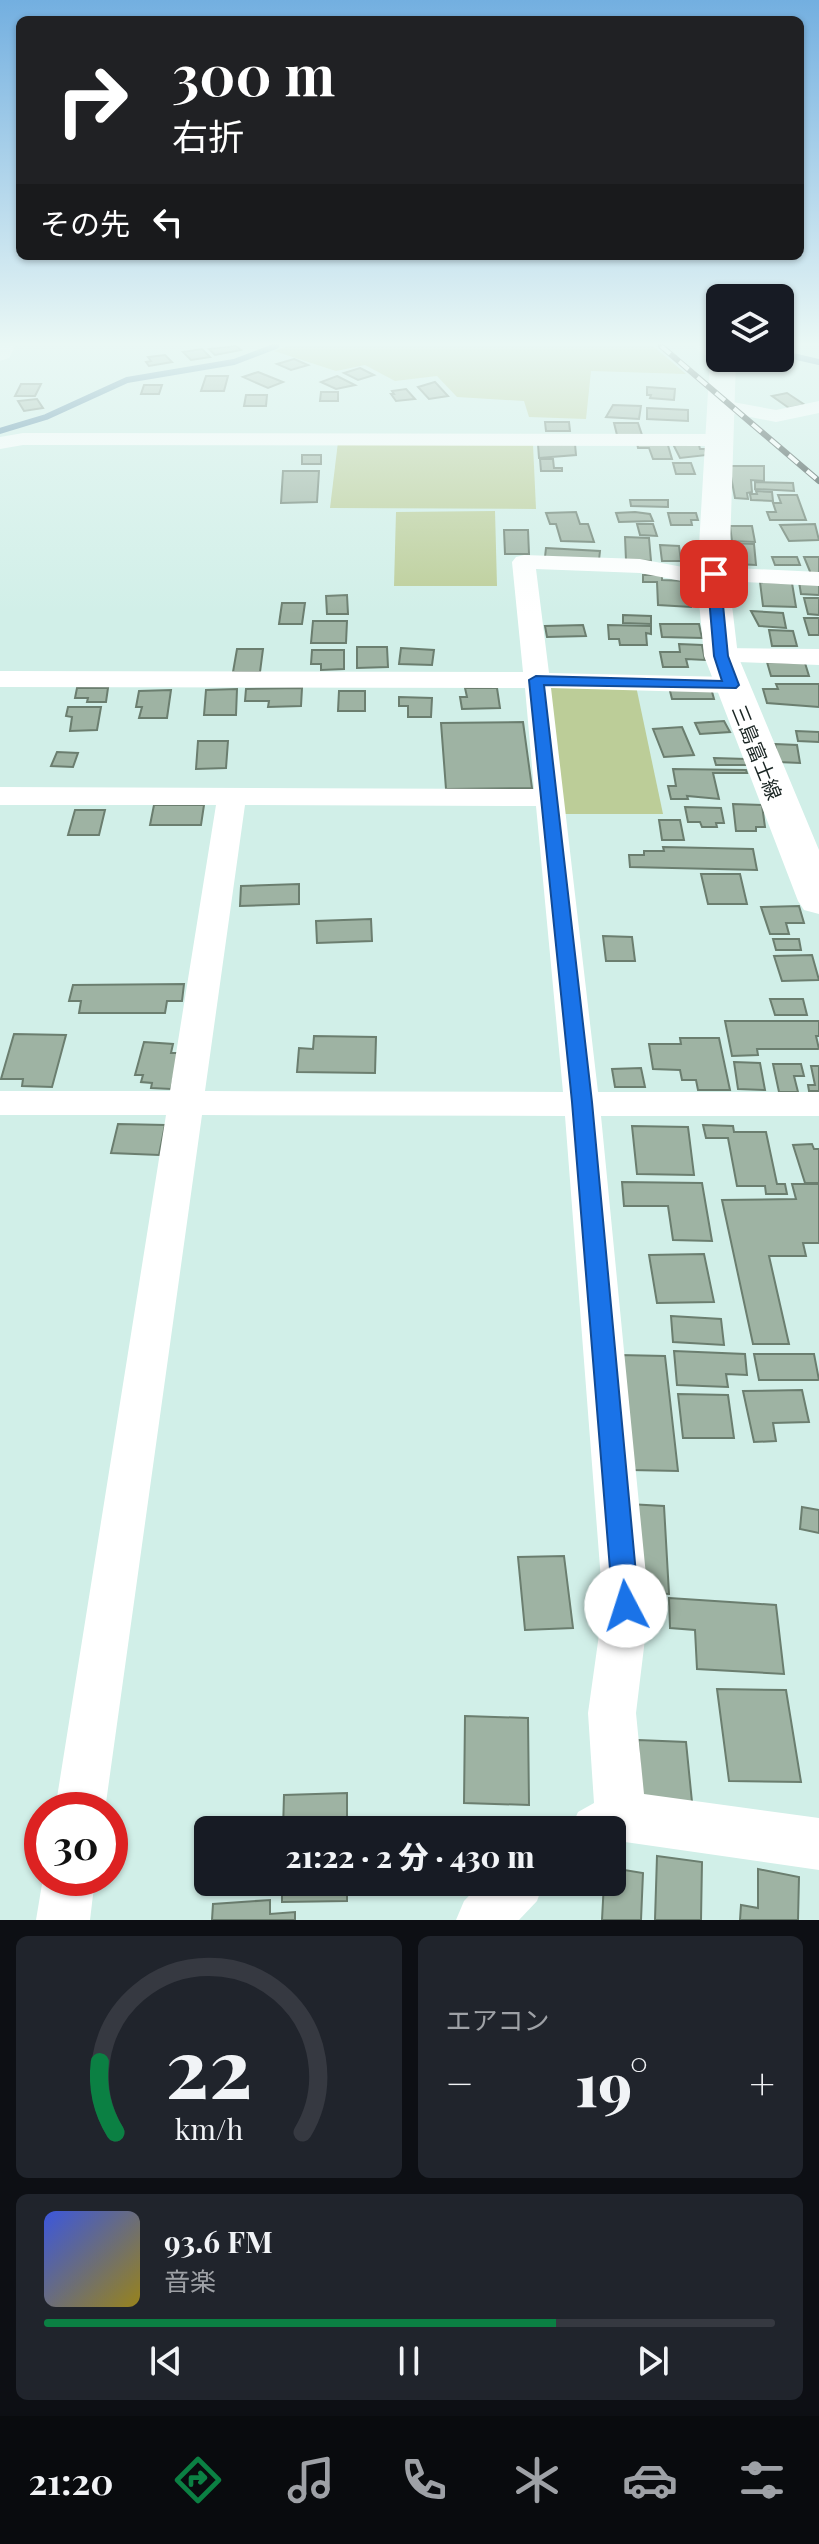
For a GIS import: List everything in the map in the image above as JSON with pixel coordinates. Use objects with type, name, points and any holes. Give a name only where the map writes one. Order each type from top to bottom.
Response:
[{"type":"main road","name":"三島富士線","points":[[718,436],[713,577],[726,670],[819,901]]},
{"type":"street","points":[[0,443],[23,439],[717,440]]},
{"type":"street","points":[[608,1816],[612,1713],[626,1606],[582,1102],[524,562],[640,566],[713,577],[819,579]]},
{"type":"street","points":[[0,679],[536,680],[726,670],[819,657]]},
{"type":"street","points":[[83,1792],[232,795]]},
{"type":"street","points":[[0,796],[550,798]]},
{"type":"street","points":[[0,1103],[819,1104]]},
{"type":"street","points":[[626,1825],[819,1844]]},
{"type":"street","points":[[63,1920],[66,1896]]},
{"type":"street","points":[[483,1920],[505,1896]]},
{"type":"green space","points":[[338,442],[533,445],[536,509],[330,508]]},
{"type":"green space","points":[[495,511],[497,586],[394,586],[396,512]]},
{"type":"green space","points":[[636,686],[663,814],[562,814],[549,688]]},
{"type":"building","points":[[637,442],[667,442],[672,459],[653,459],[649,448],[638,448]]},
{"type":"building","points":[[538,444],[575,444],[576,455],[539,458]]},
{"type":"building","points":[[673,444],[699,445],[707,455],[680,458]]},
{"type":"building","points":[[302,455],[321,455],[321,464],[302,464]]},
{"type":"building","points":[[540,459],[553,459],[554,468],[562,468],[562,471],[541,471]]},
{"type":"building","points":[[673,463],[691,463],[695,474],[676,474]]},
{"type":"building","points":[[729,466],[764,466],[764,481],[751,480],[752,492],[747,493],[748,499],[735,498]]},
{"type":"building","points":[[283,471],[319,471],[317,502],[281,503]]},
{"type":"building","points":[[755,482],[793,483],[794,491],[755,489]]},
{"type":"building","points":[[756,491],[772,492],[773,501],[751,500],[750,494],[757,494]]},
{"type":"building","points":[[778,495],[797,495],[806,520],[770,520],[767,512],[776,512],[773,503],[781,503]]},
{"type":"building","points":[[630,500],[668,500],[668,507],[631,506]]},
{"type":"building","points":[[576,512],[580,524],[588,524],[594,542],[561,541],[556,524],[550,524],[546,513]]},
{"type":"building","points":[[616,513],[650,514],[653,521],[619,522]]},
{"type":"building","points":[[668,513],[696,513],[698,520],[691,520],[692,525],[671,525]]},
{"type":"building","points":[[637,524],[653,524],[657,536],[640,535]]},
{"type":"building","points":[[815,524],[819,540],[789,541],[780,525]]},
{"type":"building","points":[[730,526],[752,526],[755,542],[732,541]]},
{"type":"building","points":[[504,530],[528,530],[529,554],[505,554]]},
{"type":"building","points":[[625,537],[649,538],[651,561],[626,560]]},
{"type":"building","points":[[732,543],[754,544],[756,565],[734,564]]},
{"type":"building","points":[[660,545],[679,546],[681,561],[662,561]]},
{"type":"building","points":[[546,548],[600,551],[599,560],[545,557]]},
{"type":"building","points":[[772,557],[797,557],[800,565],[775,565]]},
{"type":"building","points":[[804,557],[819,557],[819,574],[811,574]]},
{"type":"building","points":[[643,575],[662,575],[662,580],[690,581],[691,607],[658,605],[657,582],[643,582]]},
{"type":"building","points":[[760,582],[792,583],[796,607],[763,606]]},
{"type":"building","points":[[799,582],[819,583],[819,595],[801,594]]},
{"type":"building","points":[[347,595],[348,614],[327,614],[326,596]]},
{"type":"building","points":[[804,598],[819,598],[819,615],[808,614]]},
{"type":"building","points":[[282,603],[305,603],[302,624],[279,624]]},
{"type":"building","points":[[751,611],[783,613],[786,628],[759,626]]},
{"type":"building","points":[[623,615],[651,616],[651,624],[623,623]]},
{"type":"building","points":[[804,618],[819,618],[819,635],[809,635]]},
{"type":"building","points":[[313,621],[347,621],[346,643],[311,643]]},
{"type":"building","points":[[660,624],[699,624],[702,638],[662,637]]},
{"type":"building","points":[[583,625],[586,636],[547,637],[545,626]]},
{"type":"building","points":[[608,625],[651,626],[651,634],[646,633],[647,645],[620,645],[619,639],[609,639]]},
{"type":"building","points":[[769,630],[793,631],[797,646],[772,646]]},
{"type":"building","points":[[679,644],[702,645],[705,660],[686,659],[688,667],[663,667],[660,652],[680,652]]},
{"type":"building","points":[[357,647],[387,647],[388,667],[357,668]]},
{"type":"building","points":[[401,648],[434,650],[432,665],[399,664]]},
{"type":"building","points":[[237,649],[263,649],[260,672],[233,672]]},
{"type":"building","points":[[312,650],[344,650],[344,669],[321,670],[321,664],[311,664]]},
{"type":"building","points":[[767,662],[805,663],[809,676],[771,676]]},
{"type":"building","points":[[776,684],[819,684],[819,707],[767,703],[763,689],[778,689]]},
{"type":"building","points":[[669,687],[711,688],[714,699],[672,699]]},
{"type":"building","points":[[77,688],[108,688],[106,702],[87,702],[88,698],[75,698]]},
{"type":"building","points":[[302,688],[301,706],[268,707],[269,701],[245,701],[246,689]]},
{"type":"building","points":[[465,688],[497,688],[500,708],[462,709],[460,697],[467,697]]},
{"type":"building","points":[[237,689],[236,715],[204,715],[206,690]]},
{"type":"building","points":[[171,690],[167,718],[139,718],[142,707],[136,707],[139,691]]},
{"type":"building","points":[[339,691],[365,691],[365,711],[338,711]]},
{"type":"building","points":[[399,697],[432,698],[431,717],[408,717],[408,706],[399,706]]},
{"type":"building","points":[[68,707],[101,707],[97,730],[70,731],[72,717],[66,716]]},
{"type":"building","points":[[724,721],[730,732],[700,734],[695,723]]},
{"type":"building","points":[[523,722],[532,788],[446,789],[441,723]]},
{"type":"building","points":[[682,727],[694,755],[664,757],[653,729]]},
{"type":"building","points":[[796,731],[819,732],[819,742],[798,741]]},
{"type":"building","points":[[198,741],[228,741],[226,768],[196,769]]},
{"type":"building","points":[[775,744],[797,745],[800,763],[778,762]]},
{"type":"building","points":[[57,752],[78,753],[73,767],[51,766]]},
{"type":"building","points":[[714,758],[746,759],[748,765],[716,765]]},
{"type":"building","points":[[673,769],[746,770],[747,773],[713,773],[719,799],[687,796],[688,799],[671,799],[668,786],[676,786]]},
{"type":"building","points":[[733,804],[762,805],[765,827],[756,827],[756,831],[736,831]]},
{"type":"building","points":[[154,805],[204,805],[201,825],[150,825]]},
{"type":"building","points":[[685,807],[721,808],[724,823],[716,823],[717,827],[702,827],[700,822],[688,822]]},
{"type":"building","points":[[75,810],[105,810],[99,835],[68,835]]},
{"type":"building","points":[[659,820],[680,820],[684,840],[662,840]]},
{"type":"building","points":[[663,847],[753,849],[757,870],[630,867],[629,855],[664,851]]},
{"type":"building","points":[[701,874],[740,874],[747,904],[708,904]]},
{"type":"building","points":[[299,884],[299,904],[240,906],[241,886]]},
{"type":"building","points":[[799,906],[804,923],[786,923],[789,934],[770,934],[761,907]]},
{"type":"building","points":[[371,919],[372,941],[317,943],[316,921]]},
{"type":"building","points":[[603,936],[632,937],[635,961],[606,961]]},
{"type":"building","points":[[773,939],[799,939],[801,950],[776,950]]},
{"type":"building","points":[[812,955],[819,980],[782,981],[774,956]]},
{"type":"building","points":[[184,984],[182,1001],[167,1001],[165,1013],[79,1013],[81,1001],[69,1001],[73,985]]},
{"type":"building","points":[[770,999],[803,999],[807,1015],[775,1015]]},
{"type":"building","points":[[725,1021],[819,1021],[819,1036],[816,1036],[819,1049],[757,1049],[758,1055],[732,1056]]},
{"type":"building","points":[[14,1034],[66,1035],[52,1087],[22,1086],[23,1079],[1,1079]]},
{"type":"building","points":[[314,1036],[376,1037],[375,1073],[297,1072],[299,1048],[313,1049]]},
{"type":"building","points":[[680,1038],[719,1038],[730,1090],[698,1090],[696,1080],[682,1080],[680,1070],[653,1069],[649,1044],[681,1044]]},
{"type":"building","points":[[144,1042],[173,1044],[171,1053],[179,1053],[171,1089],[151,1088],[152,1083],[141,1082],[143,1075],[135,1075]]},
{"type":"building","points":[[734,1062],[760,1063],[765,1090],[738,1089]]},
{"type":"building","points":[[773,1064],[801,1064],[804,1076],[794,1076],[798,1092],[779,1092]]},
{"type":"building","points":[[811,1066],[819,1066],[819,1091],[809,1091],[808,1085],[815,1085]]},
{"type":"building","points":[[641,1068],[645,1087],[615,1087],[612,1069]]},
{"type":"building","points":[[118,1124],[165,1125],[159,1155],[111,1153]]},
{"type":"building","points":[[703,1125],[733,1126],[734,1132],[766,1132],[777,1184],[785,1184],[787,1194],[766,1194],[765,1186],[737,1186],[728,1138],[706,1138]]},
{"type":"building","points":[[632,1126],[688,1127],[694,1175],[637,1174]]},
{"type":"building","points":[[812,1144],[814,1149],[819,1149],[819,1183],[805,1183],[793,1145]]},
{"type":"building","points":[[622,1182],[702,1183],[712,1241],[673,1240],[668,1206],[624,1206]]},
{"type":"building","points":[[792,1184],[819,1184],[819,1243],[803,1243],[806,1256],[769,1256],[789,1344],[753,1344],[722,1200],[796,1199]]},
{"type":"building","points":[[704,1254],[714,1302],[657,1303],[649,1255]]},
{"type":"building","points":[[671,1316],[721,1319],[724,1345],[673,1342]]},
{"type":"building","points":[[674,1351],[745,1354],[747,1375],[726,1374],[728,1387],[677,1385]]},
{"type":"building","points":[[754,1354],[814,1354],[819,1380],[759,1380]]},
{"type":"building","points":[[619,1355],[665,1356],[678,1471],[631,1470]]},
{"type":"building","points":[[802,1390],[809,1422],[773,1423],[776,1441],[754,1442],[743,1391]]},
{"type":"building","points":[[678,1394],[728,1395],[734,1438],[683,1438]]},
{"type":"building","points":[[628,1504],[664,1506],[669,1594],[631,1592]]},
{"type":"building","points":[[802,1507],[819,1510],[819,1533],[800,1529]]},
{"type":"building","points":[[564,1556],[573,1628],[525,1630],[518,1557]]},
{"type":"building","points":[[669,1598],[776,1605],[784,1674],[697,1669],[695,1630],[670,1628]]},
{"type":"building","points":[[717,1689],[786,1690],[801,1782],[729,1781]]},
{"type":"building","points":[[465,1716],[528,1718],[529,1805],[464,1803]]},
{"type":"building","points":[[638,1740],[686,1742],[692,1802],[642,1801]]},
{"type":"building","points":[[347,1793],[347,1816],[283,1816],[284,1795]]},
{"type":"building","points":[[657,1856],[702,1862],[701,1920],[655,1920]]},
{"type":"building","points":[[758,1869],[799,1877],[798,1920],[740,1920],[741,1905],[758,1908]]},
{"type":"building","points":[[626,1870],[643,1873],[641,1920],[602,1920],[603,1896],[626,1896]]},
{"type":"building","points":[[282,1896],[347,1896],[347,1901],[282,1902]]},
{"type":"building","points":[[270,1900],[270,1914],[295,1912],[295,1920],[212,1920],[213,1904]]},
{"type":"railway","points":[[766,436],[819,481]]},
{"type":"route","points":[[626,1606],[582,1102],[536,680],[731,685],[721,656],[714,574]]}]
